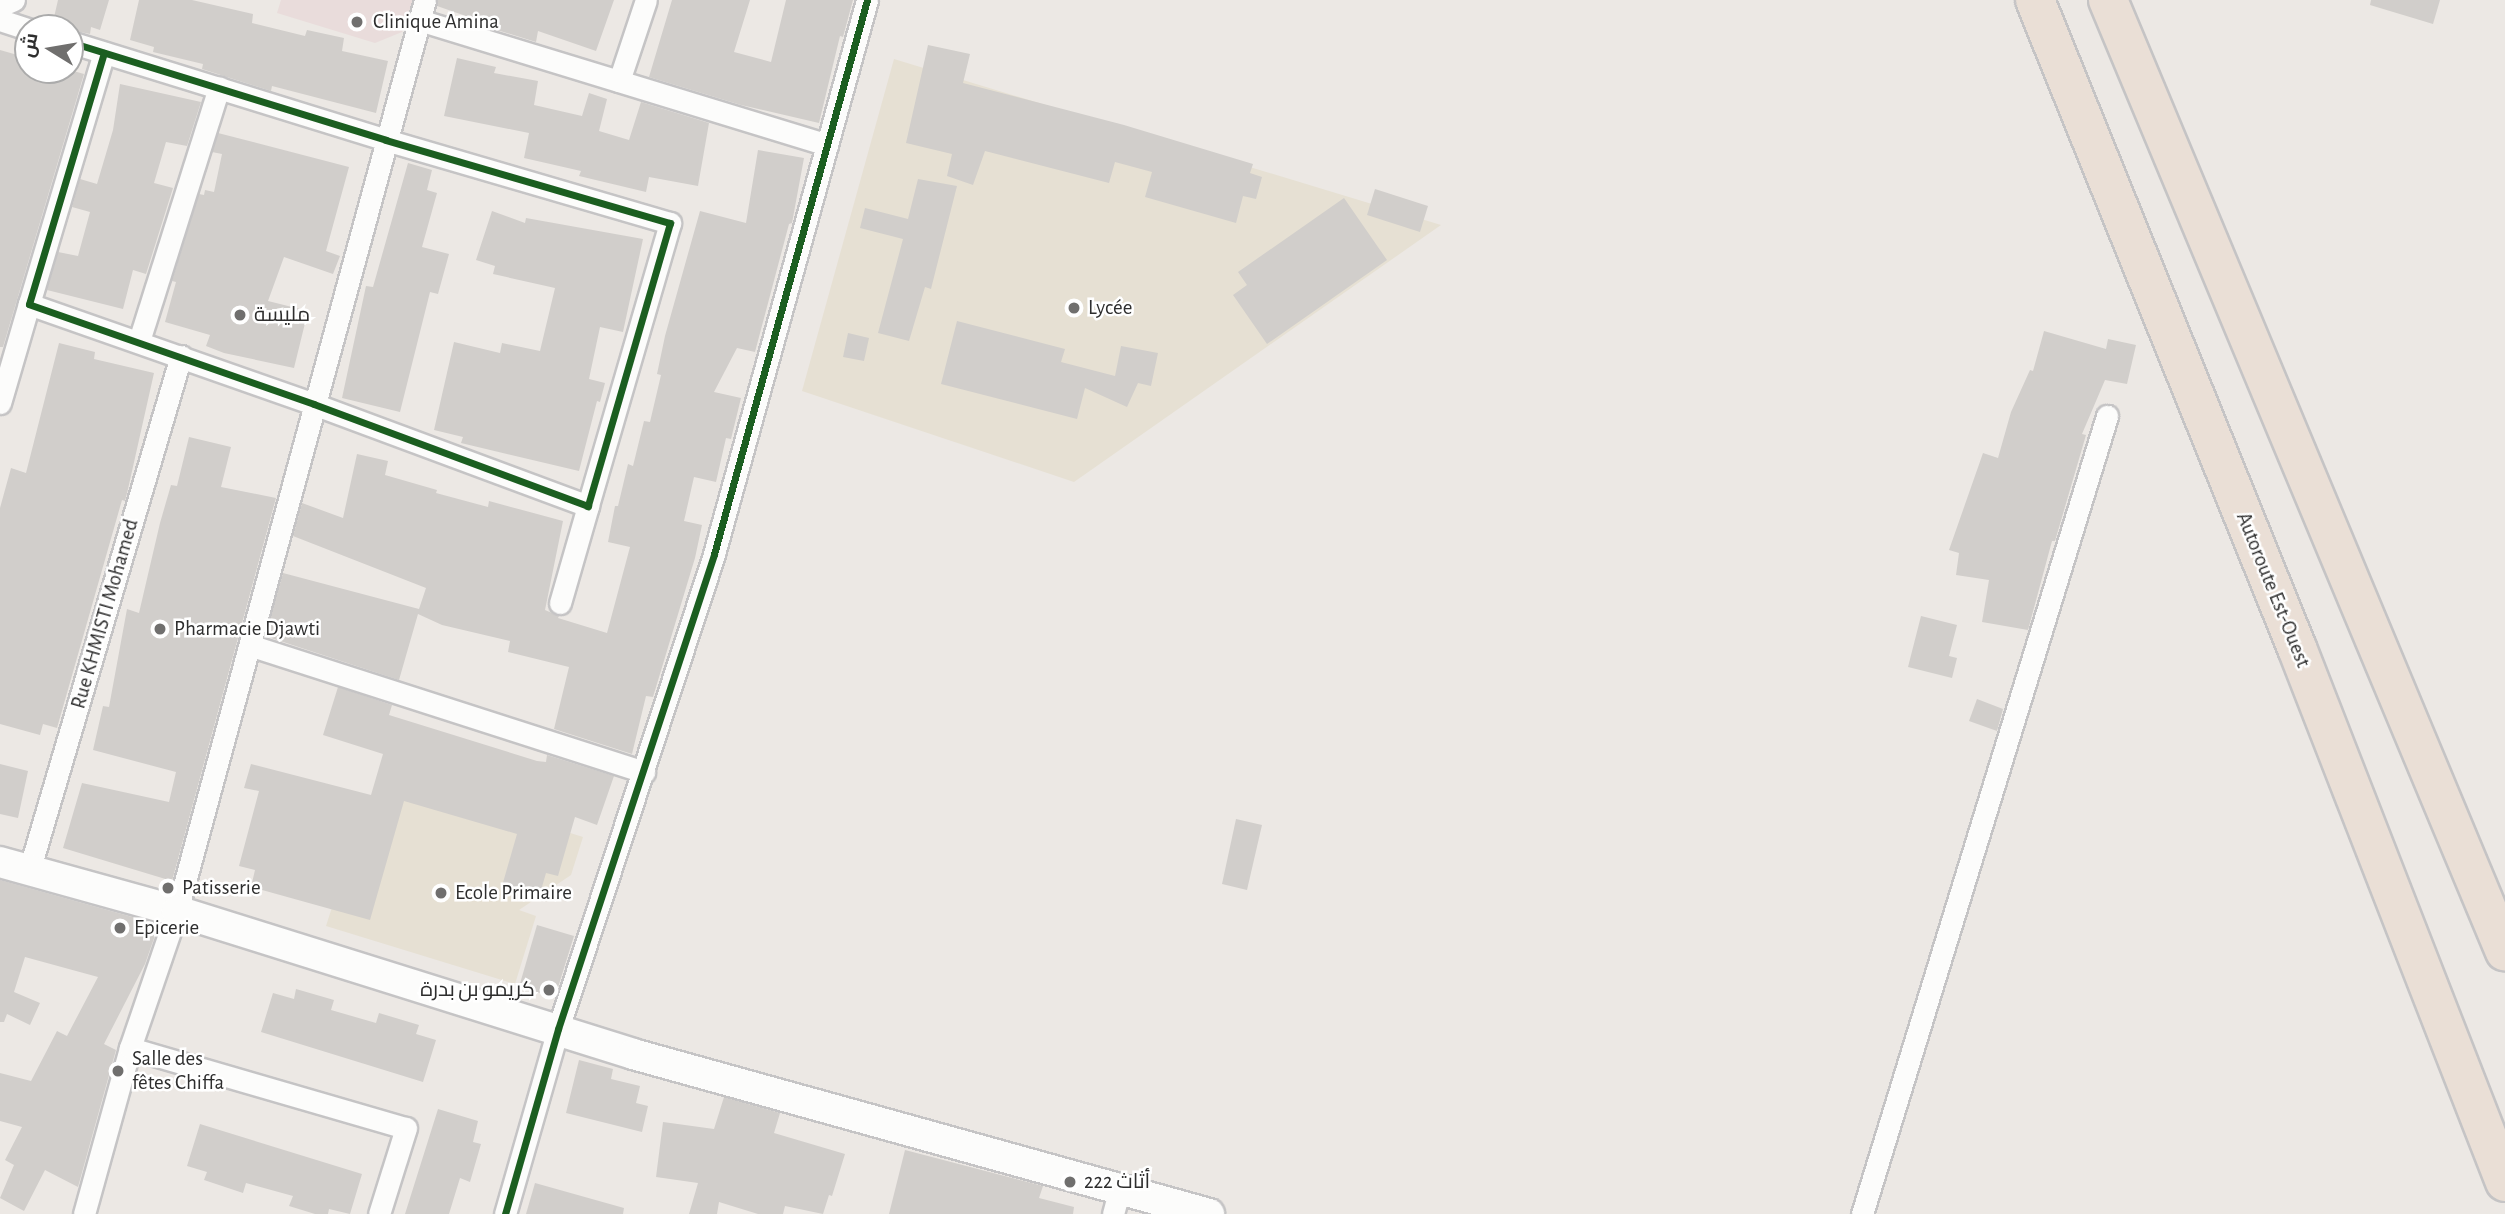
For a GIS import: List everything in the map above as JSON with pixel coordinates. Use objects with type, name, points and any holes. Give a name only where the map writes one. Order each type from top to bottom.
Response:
[{"type":"highway","name":"Autoroute Est-Ouest","points":[[2035,0],[2297,648],[2505,1182]]},
{"type":"highway","points":[[2108,0],[2505,952]]},
{"type":"main road","points":[[0,862],[177,911],[633,1054],[1116,1200],[1209,1214]]},
{"type":"street","points":[[0,6],[14,0]]},
{"type":"street","points":[[619,81],[646,0]]},
{"type":"street","points":[[505,1214],[558,1029],[714,554],[867,0]]},
{"type":"street","points":[[83,1214],[130,1048],[177,911],[252,646],[314,404],[422,10],[619,81],[827,145]]},
{"type":"street","points":[[84,47],[386,140],[670,223],[560,603]]},
{"type":"street","points":[[0,403],[104,53]]},
{"type":"street","points":[[139,341],[219,87]]},
{"type":"street","points":[[29,304],[181,356],[589,506]]},
{"type":"street","name":"Rue KHMISTI Mohamed","points":[[29,871],[181,356]]},
{"type":"street","points":[[1861,1214],[2107,416]]},
{"type":"street","points":[[252,646],[644,772]]},
{"type":"street","points":[[130,1048],[406,1128],[379,1214]]},
{"type":"shaded area","name":"Clinique Amina","points":[[281,0],[414,0],[402,32],[375,43],[277,13]]},
{"type":"shaded area","name":"Lycée","points":[[894,59],[1441,225],[1074,482],[802,391]]},
{"type":"shaded area","name":"Ecole Primaire","points":[[401,780],[583,837],[571,875],[519,910],[536,916],[515,984],[326,926],[364,807]]},
{"type":"building","points":[[58,0],[109,0],[100,30],[91,27],[90,34],[84,33],[84,14],[55,14]]},
{"type":"building","points":[[139,0],[192,0],[253,14],[252,23],[305,36],[307,30],[344,38],[342,51],[388,61],[376,113],[272,86],[271,91],[202,69],[203,64],[153,52],[154,47],[130,40]]},
{"type":"building","points":[[438,0],[614,0],[596,51],[538,31],[536,42],[494,29],[495,26],[437,6]]},
{"type":"building","points":[[672,0],[750,0],[734,52],[771,62],[786,0],[853,0],[843,37],[840,36],[819,123],[741,105],[649,77]]},
{"type":"building","points":[[2371,0],[2440,0],[2433,24],[2370,5]]},
{"type":"building","points":[[928,45],[970,54],[963,83],[1124,125],[1253,164],[1250,173],[1262,177],[1256,199],[1243,196],[1236,223],[1145,197],[1152,172],[1115,162],[1109,183],[985,151],[973,185],[947,176],[952,154],[906,143]]},
{"type":"building","points":[[0,50],[14,54],[14,84],[81,84],[3,347],[0,347]]},
{"type":"building","points":[[457,58],[496,67],[494,73],[538,81],[534,105],[582,116],[589,93],[607,99],[599,131],[629,140],[641,102],[709,123],[698,186],[649,177],[646,192],[579,176],[581,171],[524,158],[529,133],[444,116]]},
{"type":"building","points":[[120,84],[201,102],[187,146],[166,142],[154,183],[173,188],[146,274],[133,270],[123,309],[47,290],[58,252],[78,256],[90,212],[72,207],[80,179],[97,184],[113,130]]},
{"type":"building","points":[[218,133],[349,167],[326,251],[340,256],[333,274],[284,257],[268,301],[308,311],[294,368],[224,353],[206,346],[210,335],[165,322],[176,282],[172,281],[199,194],[204,195],[205,190],[214,192],[222,154],[212,152]]},
{"type":"building","points":[[758,150],[804,158],[792,223],[789,224],[755,352],[737,348],[714,392],[741,398],[731,439],[726,438],[716,482],[694,477],[684,521],[702,525],[695,558],[653,697],[646,696],[632,754],[554,729],[569,667],[508,652],[510,641],[442,625],[418,614],[399,680],[265,636],[283,573],[419,609],[426,588],[293,536],[302,503],[343,518],[357,454],[388,461],[385,475],[437,490],[436,493],[488,507],[489,501],[563,521],[545,610],[559,616],[558,618],[607,633],[630,547],[608,542],[615,506],[618,506],[628,464],[633,466],[644,421],[650,422],[661,375],[657,374],[665,336],[700,211],[746,223]]},
{"type":"building","points":[[408,163],[432,170],[427,190],[437,193],[422,247],[449,254],[438,294],[430,292],[400,412],[342,398],[366,286],[373,287]]},
{"type":"building","points":[[918,179],[957,186],[931,289],[925,287],[909,341],[878,333],[903,239],[860,228],[865,208],[908,219]]},
{"type":"building","points":[[1375,189],[1428,206],[1420,232],[1367,215]]},
{"type":"building","points":[[1344,198],[1387,260],[1267,344],[1233,295],[1247,285],[1238,272]]},
{"type":"building","points":[[492,211],[525,223],[526,218],[643,239],[623,332],[600,327],[589,379],[605,383],[600,402],[597,401],[579,471],[461,443],[463,437],[434,430],[454,342],[500,353],[502,343],[540,351],[555,288],[493,274],[495,266],[476,260]]},
{"type":"building","points":[[957,321],[1065,349],[1061,362],[1115,376],[1121,346],[1158,353],[1151,386],[1138,383],[1127,407],[1085,388],[1077,419],[941,384]]},
{"type":"building","points":[[2044,331],[2106,349],[2108,339],[2136,345],[2127,384],[2105,380],[2082,434],[2086,435],[2055,541],[2052,541],[2028,630],[1982,622],[1989,580],[1956,575],[1959,553],[1949,550],[1983,453],[1998,458],[2011,412],[2030,370],[2033,371]]},
{"type":"building","points":[[848,333],[869,338],[864,361],[843,357]]},
{"type":"building","points":[[59,343],[95,352],[94,359],[154,373],[125,501],[122,500],[57,728],[43,724],[40,735],[0,724],[0,508],[11,468],[26,473]]},
{"type":"building","points":[[189,437],[231,447],[221,487],[276,498],[172,881],[63,848],[82,783],[169,802],[176,772],[93,750],[103,706],[109,707],[127,609],[139,613],[160,523],[171,485],[177,486]]},
{"type":"building","points":[[1921,616],[1957,625],[1949,656],[1957,658],[1952,678],[1908,667]]},
{"type":"building","points":[[338,687],[392,705],[389,715],[537,761],[546,762],[547,755],[614,776],[597,825],[575,817],[558,876],[546,873],[539,897],[502,886],[517,834],[404,801],[370,920],[251,887],[255,870],[239,866],[259,791],[244,788],[251,764],[371,795],[383,754],[323,735]]},
{"type":"building","points":[[1977,699],[2003,709],[1997,731],[1969,721]]},
{"type":"building","points":[[0,764],[28,771],[18,818],[0,814]]},
{"type":"building","points":[[1236,819],[1262,825],[1247,890],[1222,884]]},
{"type":"building","points":[[0,880],[143,920],[158,927],[145,964],[104,1044],[116,1050],[78,1187],[45,1170],[24,1211],[0,1198],[14,1165],[5,1160],[22,1127],[0,1121],[0,1073],[31,1081],[57,1031],[67,1036],[98,977],[25,957],[14,992],[40,1003],[30,1025],[7,1014],[4,1022],[0,1022]]},
{"type":"building","points":[[537,925],[574,936],[555,997],[519,987]]},
{"type":"building","points":[[296,989],[334,1000],[331,1010],[376,1023],[379,1013],[419,1025],[416,1034],[436,1040],[423,1082],[261,1032],[273,993],[294,999]]},
{"type":"building","points":[[579,1060],[613,1069],[611,1079],[640,1086],[636,1103],[648,1106],[642,1132],[566,1113]]},
{"type":"building","points":[[724,1097],[780,1113],[774,1133],[845,1154],[832,1196],[829,1195],[823,1214],[785,1206],[783,1214],[758,1214],[719,1202],[717,1214],[689,1214],[698,1183],[656,1177],[663,1122],[714,1129]]},
{"type":"building","points":[[438,1109],[478,1121],[473,1142],[481,1144],[470,1182],[460,1178],[449,1214],[405,1214]]},
{"type":"building","points":[[200,1124],[362,1174],[350,1214],[329,1209],[328,1214],[315,1214],[289,1206],[293,1196],[246,1183],[243,1193],[204,1180],[207,1172],[187,1166]]},
{"type":"building","points":[[905,1150],[1043,1186],[1039,1198],[1074,1207],[1073,1214],[889,1214]]},
{"type":"building","points":[[535,1183],[624,1208],[623,1214],[526,1214]]},
{"type":"cycle path","points":[[505,1214],[558,1029],[714,554],[867,0]]},
{"type":"cycle path","points":[[84,46],[386,140],[670,223],[588,506],[314,404],[29,304],[104,53]]},
{"type":"place","name":"Clinique Amina","points":[[357,22]]},
{"type":"place","name":"Lycée","points":[[1074,308]]},
{"type":"place","name":"مليسة","points":[[240,315]]},
{"type":"place","name":"Pharmacie Djawti","points":[[160,629]]},
{"type":"place","name":"Patisserie","points":[[168,888]]},
{"type":"place","name":"Ecole Primaire","points":[[441,893]]},
{"type":"place","name":"Epicerie","points":[[120,928]]},
{"type":"place","name":"كريمو بن بدرة","points":[[549,990]]},
{"type":"place","name":"Salle des fêtes Chiffa","points":[[118,1071]]},
{"type":"place","name":"أثاث 222","points":[[1070,1182]]}]
